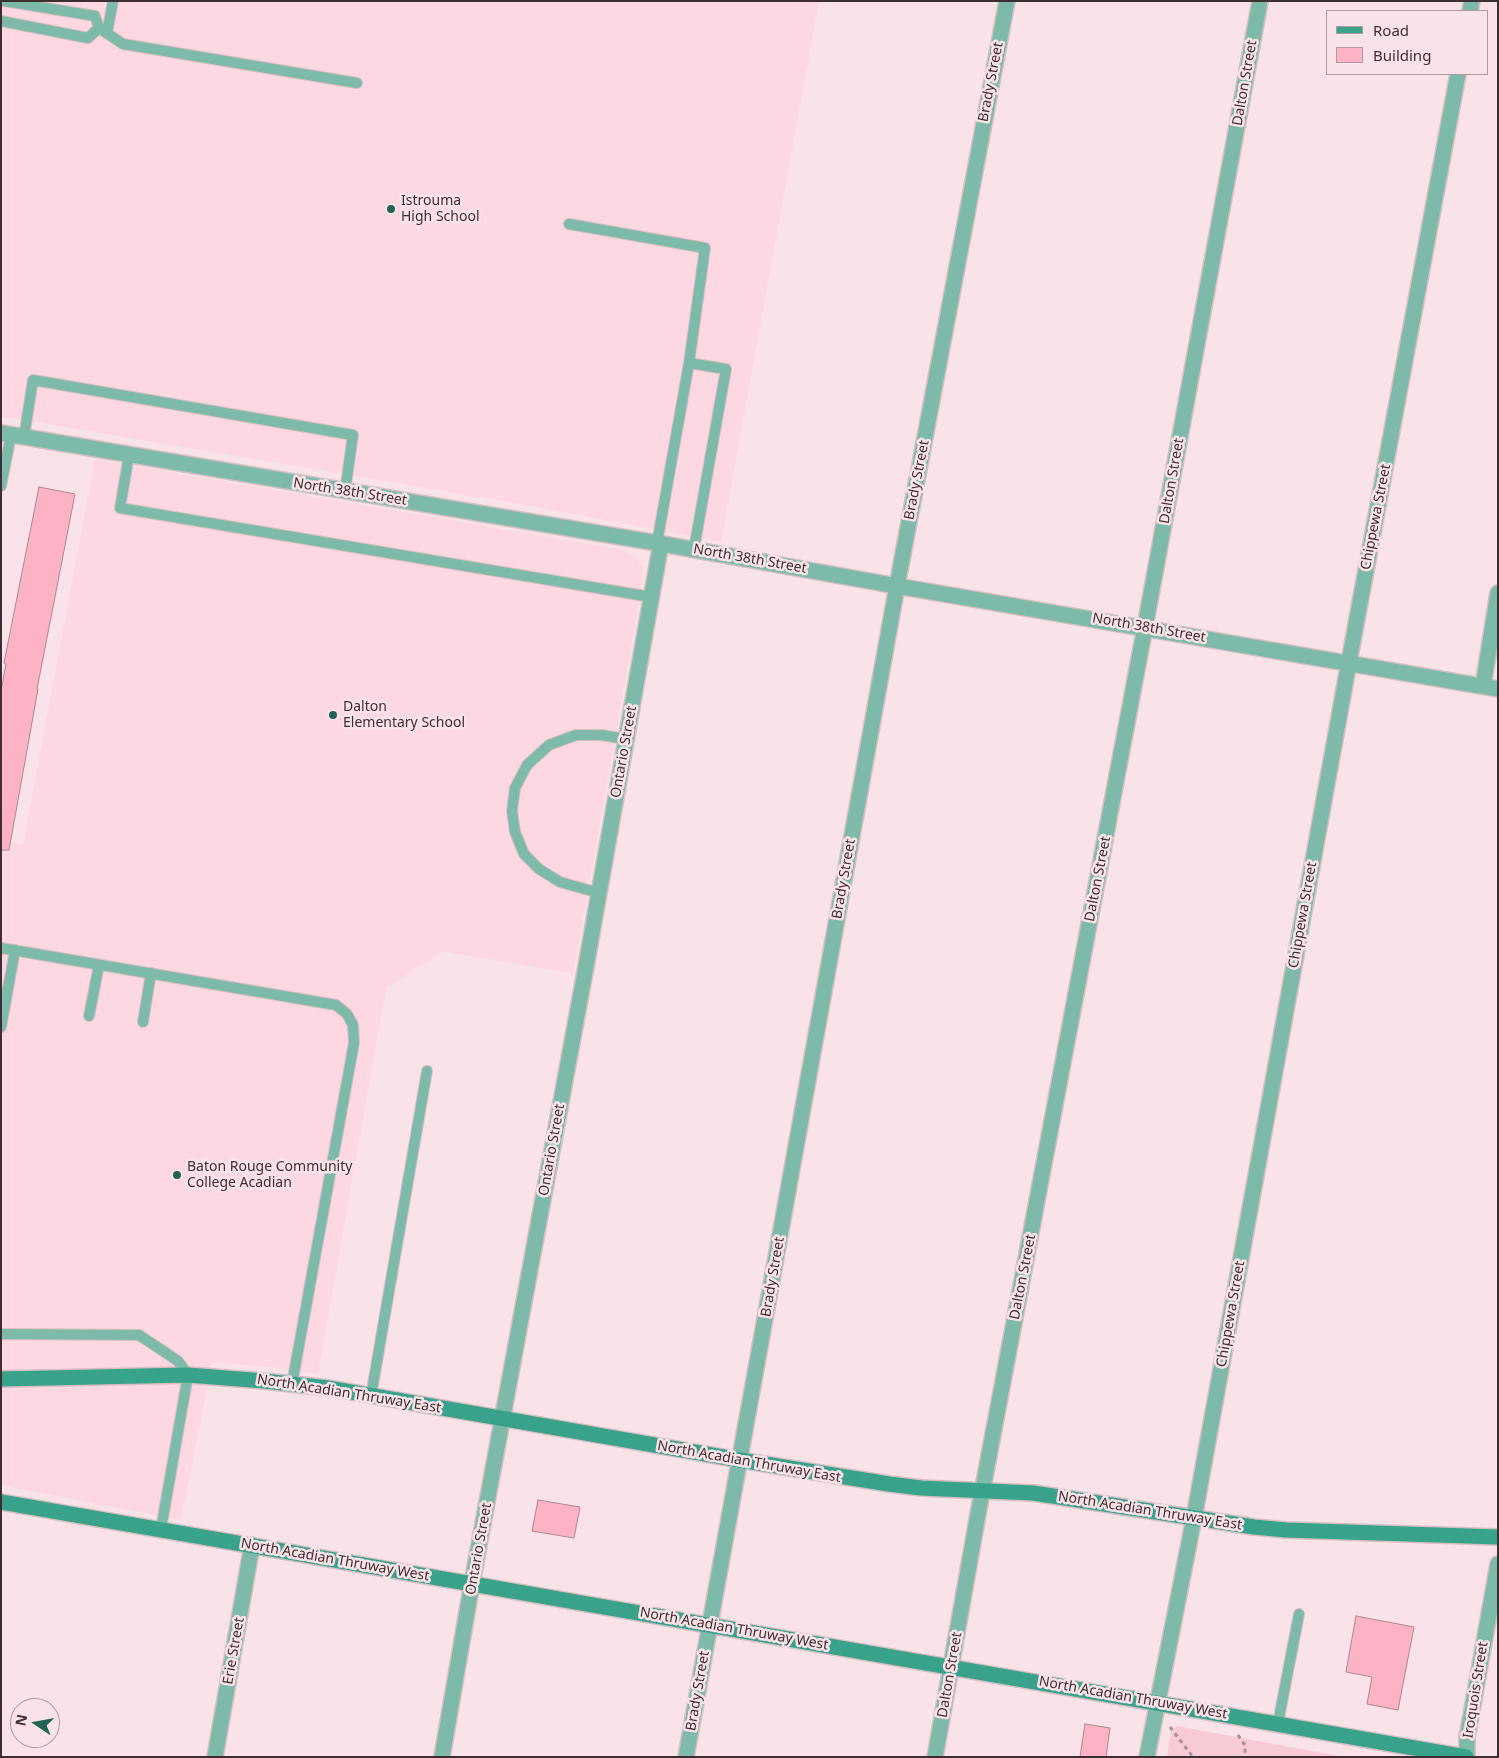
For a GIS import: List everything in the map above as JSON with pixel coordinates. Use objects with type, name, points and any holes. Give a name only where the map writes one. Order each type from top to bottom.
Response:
[{"type":"street","name":"Brady Street","points":[[686,1757],[897,586],[1007,1]]},
{"type":"street","name":"Dalton Street","points":[[935,1757],[1260,1]]},
{"type":"street","name":"Chippewa Street","points":[[1148,1757],[1157,1702],[1194,1518],[1458,75]]},
{"type":"street","name":"North 38th Street","points":[[12,435],[659,543],[897,586],[1490,687]]},
{"type":"street","name":"Ontario Street","points":[[442,1757],[599,893],[659,543]]},
{"type":"street","points":[[1490,687],[1498,593]]},
{"type":"street","name":"North Acadian Thruway East","points":[[1,1378],[188,1375],[292,1384],[328,1388],[889,1484],[921,1488],[1033,1493],[1254,1527],[1498,1537]]},
{"type":"street","name":"North Acadian Thruway West","points":[[1,1502],[1466,1757]]},
{"type":"street","name":"Erie Street","points":[[215,1757],[252,1545]]},
{"type":"street","name":"Iroquois Street","points":[[1466,1757],[1467,1738],[1498,1564]]},
{"type":"lane","points":[[4,1],[95,16],[103,31],[123,44],[357,83]]},
{"type":"lane","points":[[1,21],[88,38],[103,31],[113,1]]},
{"type":"lane","points":[[569,224],[706,248],[659,543]]},
{"type":"lane","points":[[689,362],[726,369],[694,549]]},
{"type":"lane","points":[[1,486],[12,435],[34,380],[353,435],[345,491]]},
{"type":"lane","points":[[129,455],[120,508],[651,597]]},
{"type":"lane","points":[[599,893],[560,882],[539,869],[524,854],[515,832],[512,811],[515,788],[527,765],[549,745],[576,735],[601,735],[626,739]]},
{"type":"lane","points":[[1,948],[336,1006],[347,1014],[353,1026],[354,1043],[292,1384]]},
{"type":"lane","points":[[1,1027],[15,950]]},
{"type":"lane","points":[[89,1016],[100,965]]},
{"type":"lane","points":[[143,1022],[151,974]]},
{"type":"lane","points":[[372,1396],[427,1071]]},
{"type":"lane","points":[[1,1334],[139,1335],[178,1361],[188,1375],[161,1529]]},
{"type":"lane","points":[[1278,1723],[1299,1614]]},
{"type":"path","points":[[1166,1722],[1193,1757]]},
{"type":"path","points":[[1238,1736],[1245,1745],[1245,1757]]},
{"type":"shaded area","name":"Istrouma High School","points":[[1,1],[819,1],[721,542],[538,507],[1,416]]},
{"type":"shaded area","points":[[95,459],[618,549],[633,554],[643,567],[642,584],[573,974],[443,951],[386,988],[318,1374],[281,1368],[212,1362],[181,1520],[1,1485],[1,841],[23,845]]},
{"type":"shaded area","points":[[1177,1726],[1344,1757],[1167,1757],[1171,1732]]},
{"type":"building","points":[[39,487],[75,494],[37,689],[9,850],[1,850],[1,691],[6,664],[4,663]]},
{"type":"building","points":[[538,1500],[580,1507],[574,1538],[532,1531]]},
{"type":"building","points":[[1356,1616],[1414,1627],[1398,1710],[1367,1704],[1372,1677],[1346,1672]]},
{"type":"building","points":[[1085,1724],[1110,1728],[1106,1757],[1080,1757]]},
{"type":"place","name":"Istrouma High School","points":[[391,209]]},
{"type":"place","name":"Dalton Elementary School","points":[[333,715]]},
{"type":"place","name":"Baton Rouge Community College Acadian","points":[[177,1175]]}]
